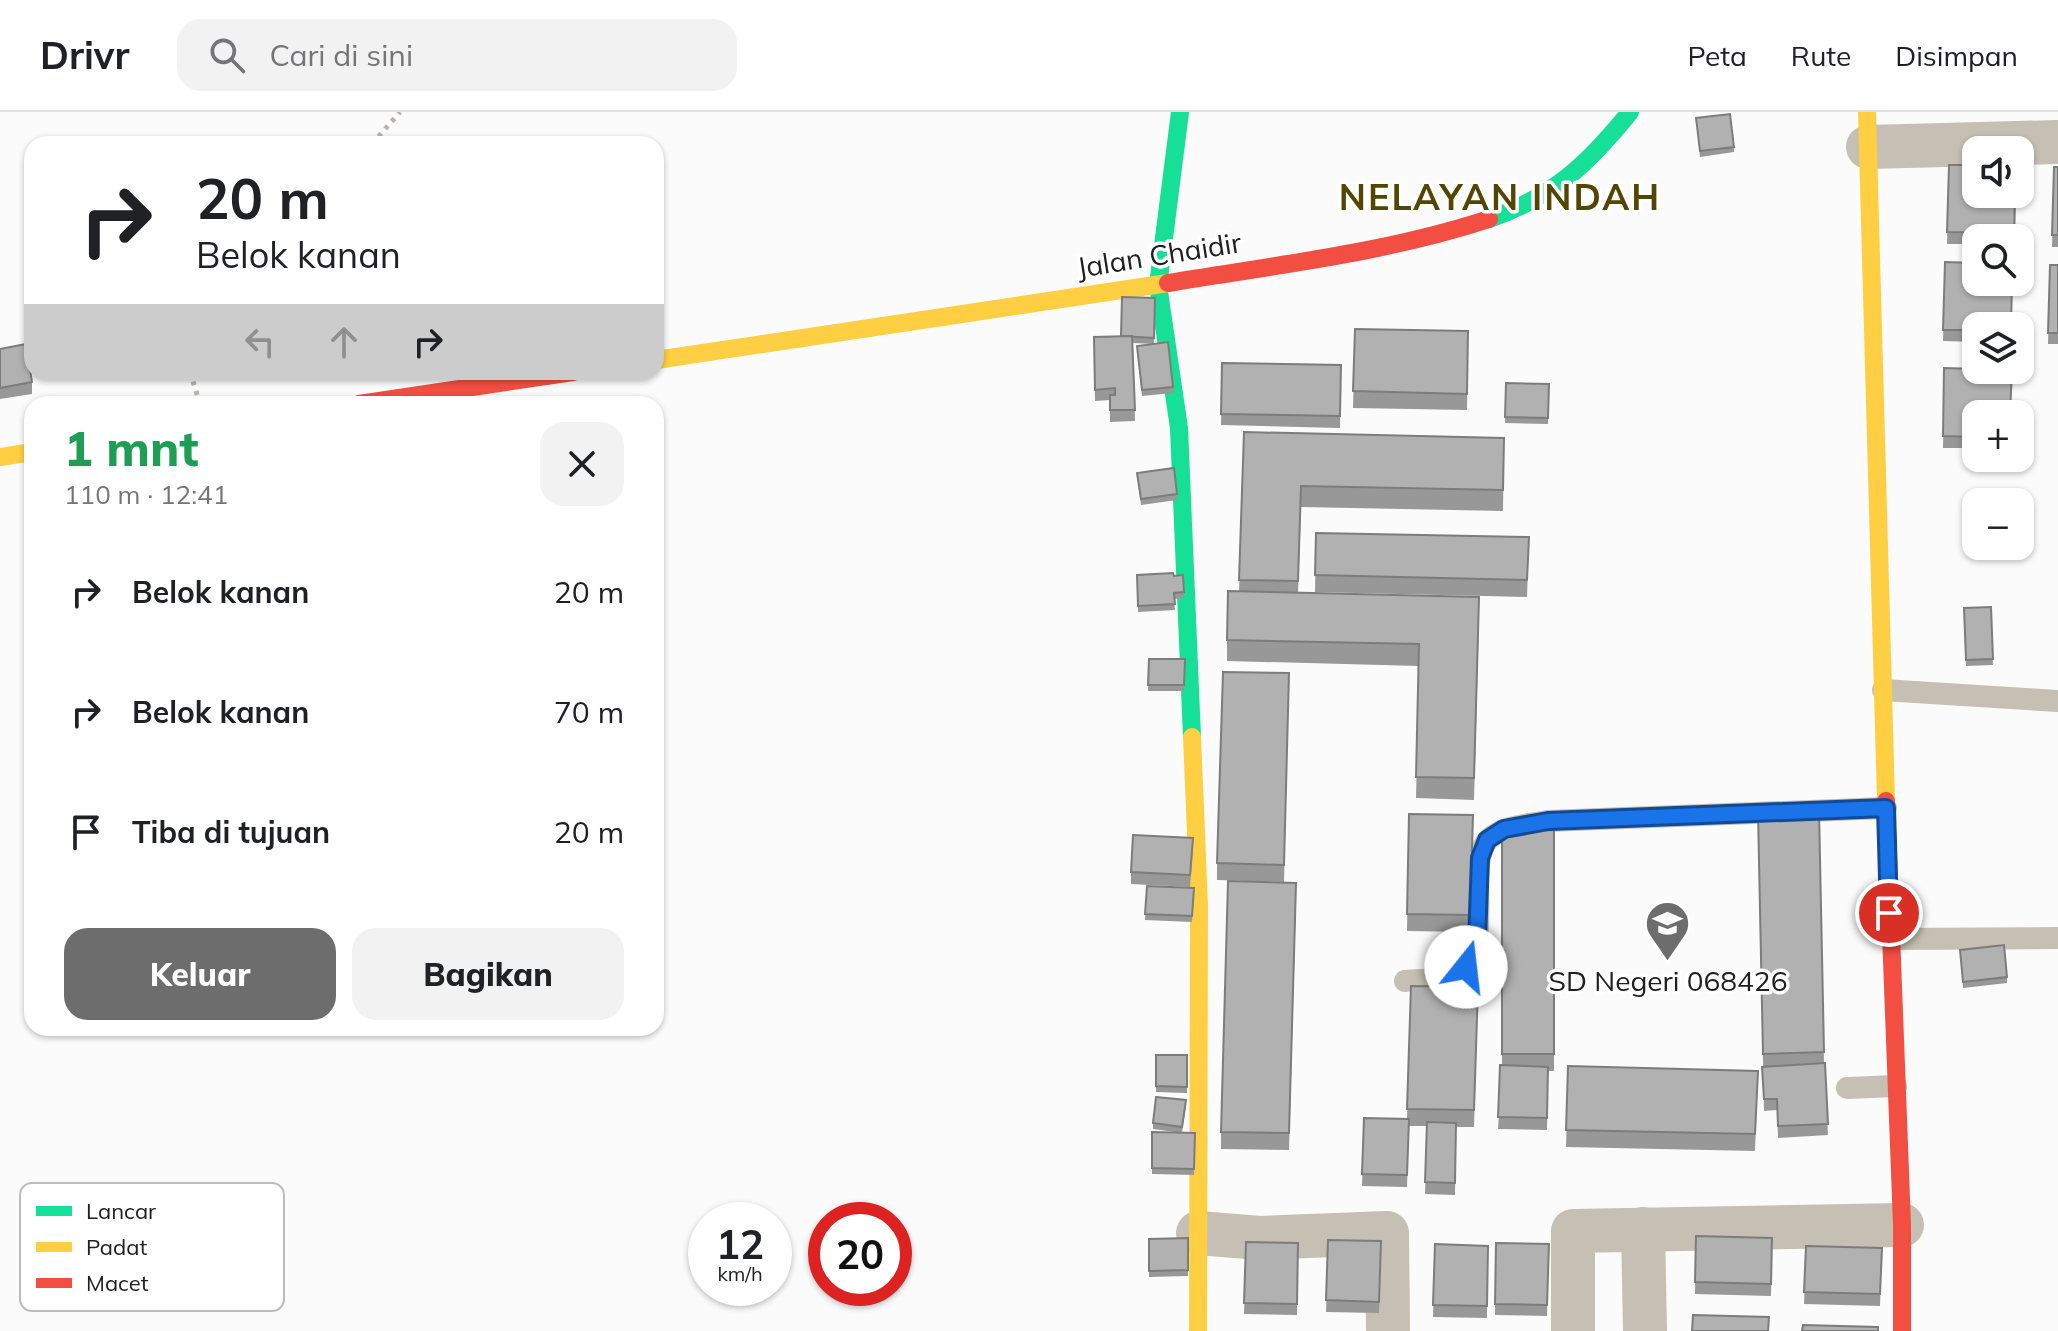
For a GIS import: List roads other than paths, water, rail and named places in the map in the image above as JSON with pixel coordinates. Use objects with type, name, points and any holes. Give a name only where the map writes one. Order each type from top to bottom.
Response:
[{"type":"street","points":[[1180,112],[1158,285],[1180,444],[1199,907],[1198,1331]]},
{"type":"street","name":"Jalan Chaidir","points":[[664,359],[1158,285],[1429,237],[1535,200],[1564,182],[1586,164],[1630,112]]},
{"type":"street","points":[[1902,1331],[1902,1225],[1890,939],[1868,129],[2058,142]]},
{"type":"street","points":[[412,396],[520,380]]},
{"type":"street","points":[[0,457],[24,453]]},
{"type":"street","points":[[1573,1331],[1573,1231],[1902,1225]]},
{"type":"street","points":[[1643,1229],[1645,1331]]},
{"type":"street","points":[[1198,1233],[1284,1238],[1387,1233],[1388,1331]]},
{"type":"lane","points":[[1883,690],[2058,701]]},
{"type":"lane","points":[[1405,981],[1452,976],[1466,967],[1477,941],[1480,858],[1487,840],[1504,829],[1548,821],[1648,824],[1886,808]]},
{"type":"lane","points":[[1890,939],[2058,938]]},
{"type":"lane","points":[[1847,1088],[1896,1086]]},
{"type":"place","name":"SD Negeri 068426","points":[[1668,963]]},
{"type":"district","name":"NELAYAN INDAH","points":[[1500,197]]}]
